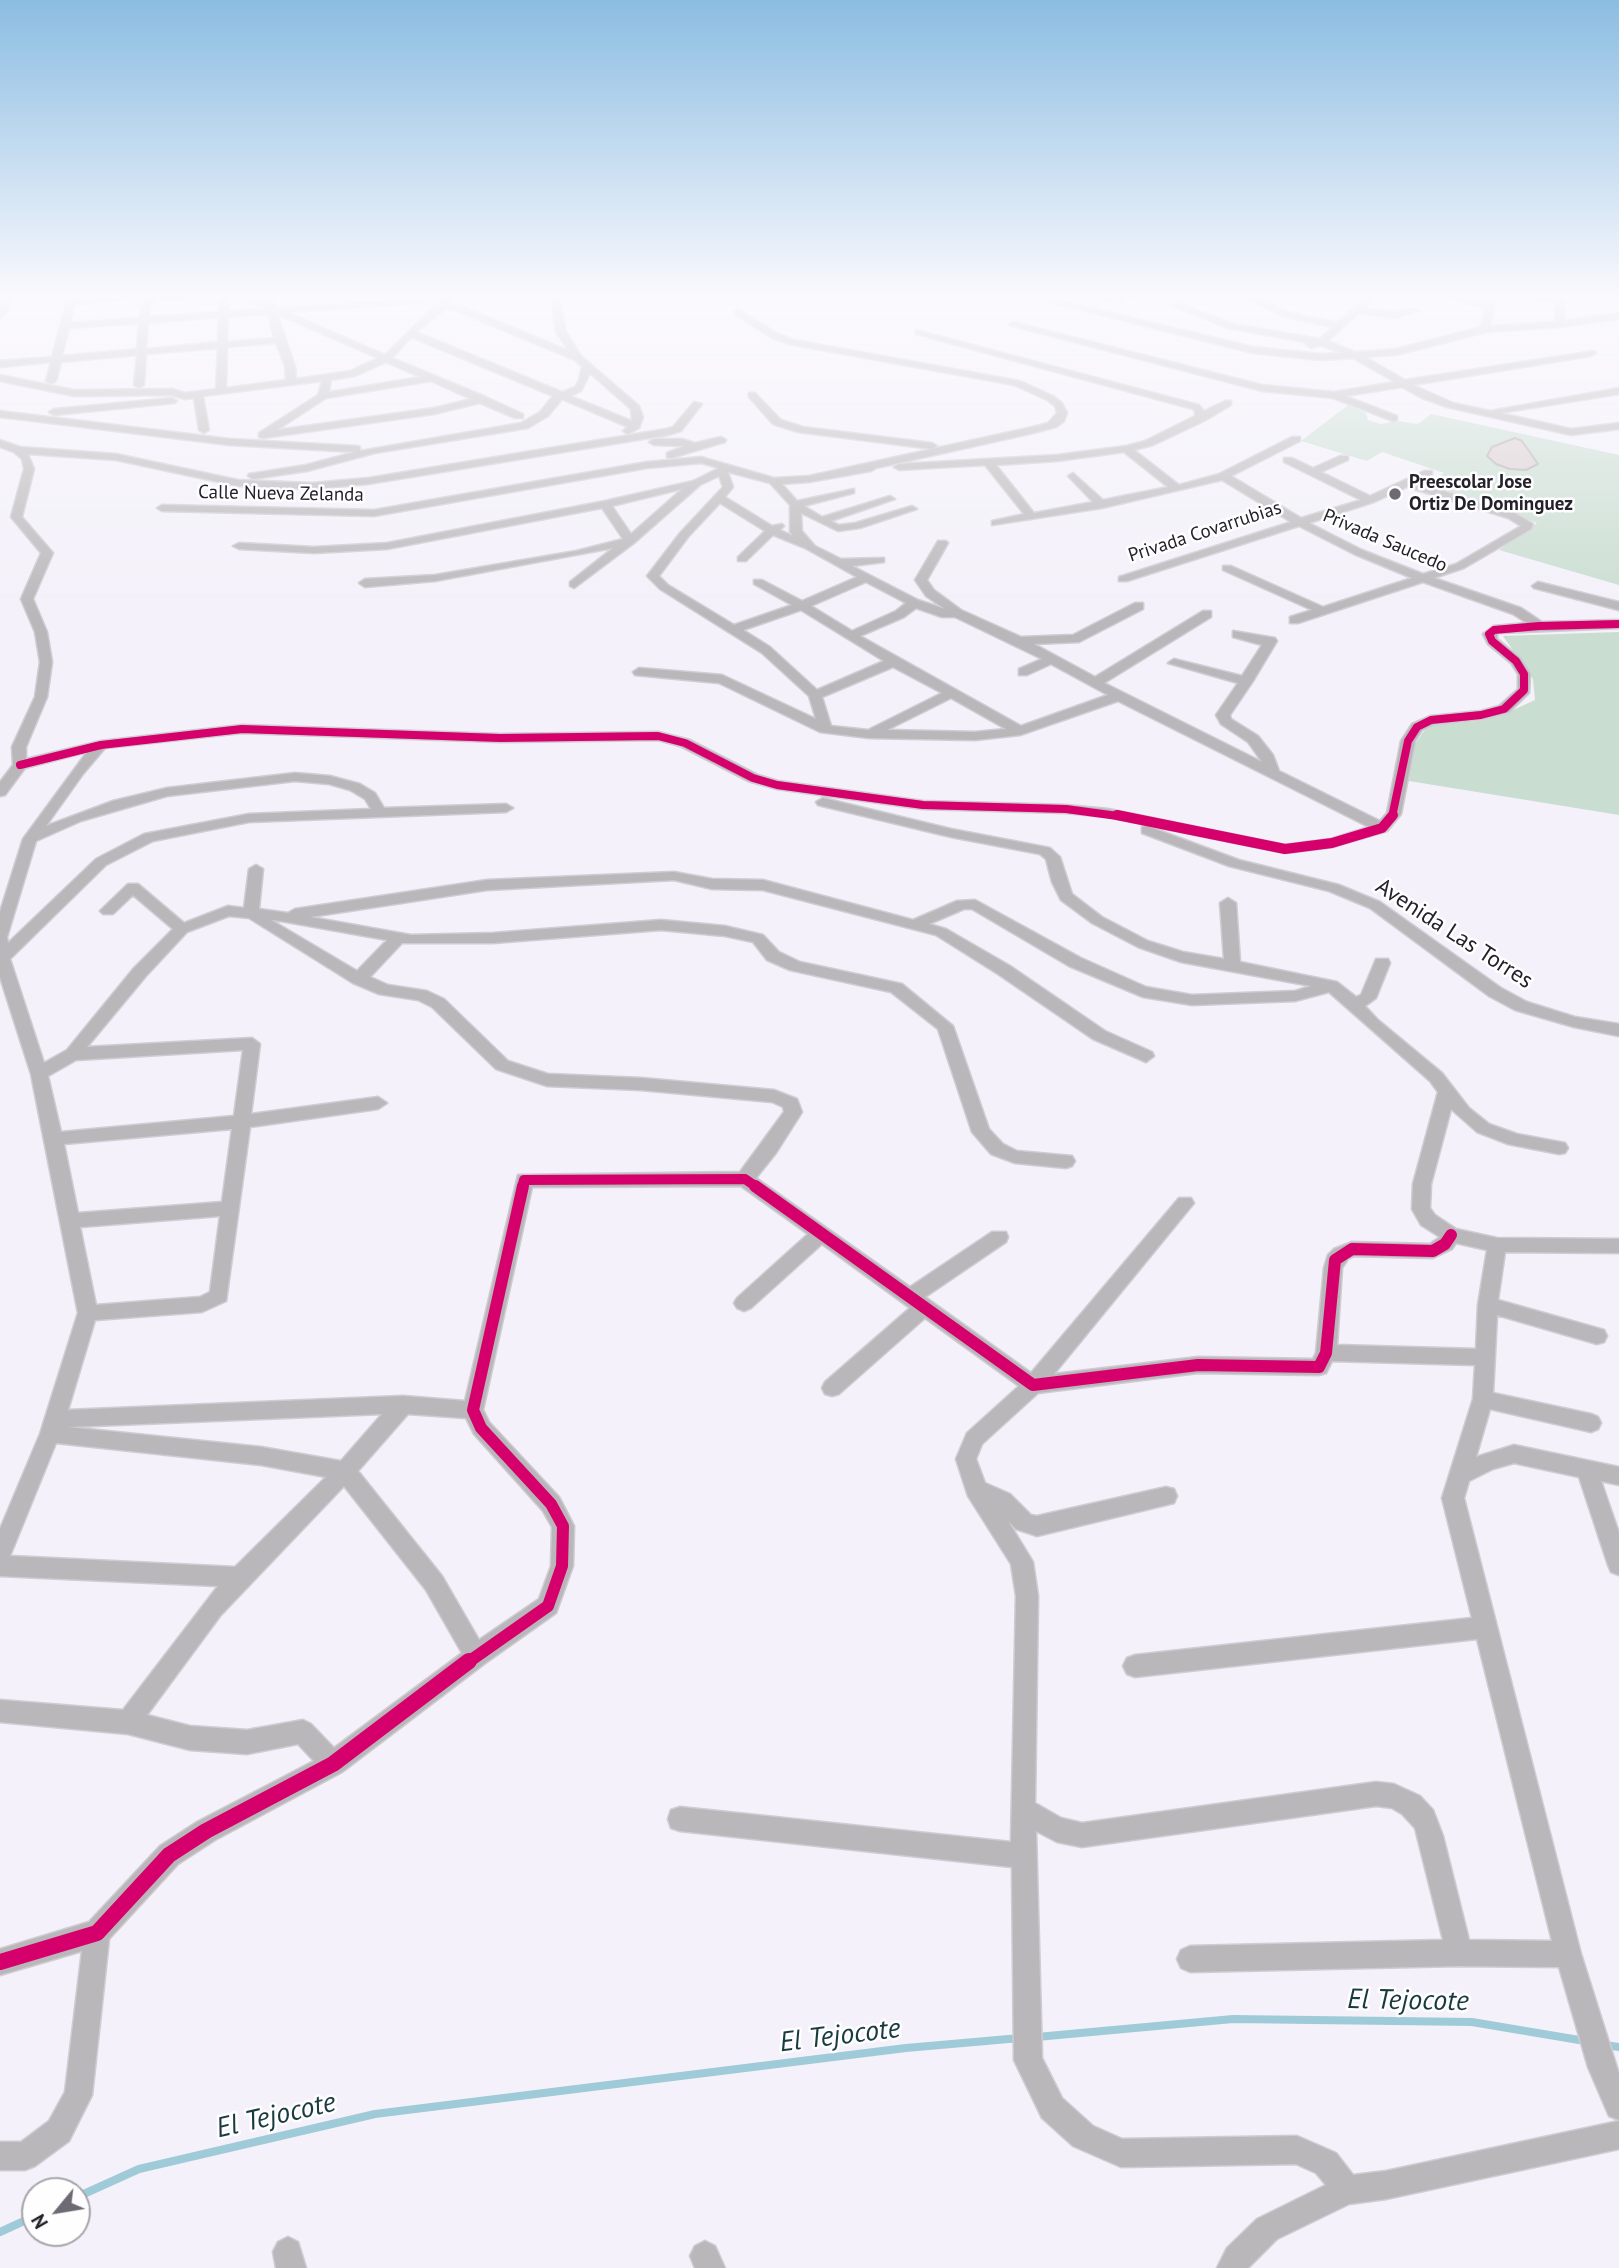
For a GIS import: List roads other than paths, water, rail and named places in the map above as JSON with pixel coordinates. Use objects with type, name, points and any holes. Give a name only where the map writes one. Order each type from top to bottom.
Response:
[{"type":"street","points":[[1,414],[163,403]]},
{"type":"street","points":[[199,403],[204,430]]},
{"type":"street","points":[[262,435],[312,403]]},
{"type":"street","points":[[230,442],[262,435],[434,411],[467,403]]},
{"type":"street","points":[[491,403],[519,416]]},
{"type":"street","points":[[1,444],[18,450],[116,457],[201,473],[267,475],[374,450],[534,422],[552,403]]},
{"type":"street","points":[[584,403],[635,426]]},
{"type":"street","points":[[608,440],[635,426],[638,417],[636,408],[630,403]]},
{"type":"street","points":[[759,403],[777,422],[802,430],[953,448]]},
{"type":"street","points":[[647,465],[701,460],[727,470],[775,481],[809,479],[1052,425],[1060,419],[1062,412],[1053,403]]},
{"type":"street","points":[[1182,403],[1196,407],[1200,412],[1200,419]]},
{"type":"street","points":[[862,468],[1088,456],[1149,443],[1228,403]]},
{"type":"street","points":[[1354,403],[1393,418]]},
{"type":"street","points":[[1444,403],[1572,432],[1619,426]]},
{"type":"street","points":[[1485,413],[1547,403]]},
{"type":"street","points":[[201,473],[204,477],[238,483],[312,486],[368,481],[677,429],[696,404]]},
{"type":"street","points":[[1,414],[230,442],[374,450]]},
{"type":"street","points":[[996,523],[1177,489],[1223,476],[1296,439]]},
{"type":"street","points":[[647,465],[653,460],[694,446],[721,440]]},
{"type":"street","points":[[593,444],[669,442],[690,443],[694,446]]},
{"type":"street","points":[[1126,449],[1177,489]]},
{"type":"street","points":[[18,450],[27,458],[29,469],[16,517],[47,553],[27,599],[41,632],[46,662],[41,697],[19,747],[20,765]]},
{"type":"street","points":[[1313,472],[1343,458]]},
{"type":"street","points":[[1288,460],[1370,500]]},
{"type":"street","points":[[989,463],[1030,516]]},
{"type":"street","name":"Calle Nueva Zelanda","points":[[162,508],[374,513],[647,465]]},
{"type":"street","points":[[239,546],[314,550],[387,546],[605,504],[696,483],[727,470]]},
{"type":"street","points":[[727,470],[728,487],[653,576],[664,587],[766,650],[815,695],[825,729]]},
{"type":"street","name":"Privada Covarrubias","points":[[1123,579],[1370,500],[1427,473]]},
{"type":"street","name":"Privada Saucedo","points":[[1223,476],[1299,522],[1358,552],[1517,611],[1539,625]]},
{"type":"street","points":[[1073,477],[1102,505]]},
{"type":"street","points":[[775,481],[794,505],[838,528],[856,526],[912,509]]},
{"type":"street","points":[[574,584],[630,541],[696,483]]},
{"type":"street","points":[[1294,620],[1460,566],[1527,527],[1527,524],[1512,516],[1407,483]]},
{"type":"street","points":[[794,505],[850,491]]},
{"type":"street","points":[[718,497],[771,530],[811,548],[914,603],[942,613],[957,613]]},
{"type":"street","points":[[821,521],[890,499]]},
{"type":"street","points":[[605,504],[630,541]]},
{"type":"street","points":[[794,505],[796,532],[811,548]]},
{"type":"street","points":[[742,559],[771,530],[794,518]]},
{"type":"street","points":[[365,583],[435,578],[576,554],[630,541]]},
{"type":"street","points":[[942,543],[921,580],[929,593],[957,613],[1019,640],[1119,696],[1382,828]]},
{"type":"street","points":[[840,563],[880,560]]},
{"type":"street","points":[[1227,568],[1323,611]]},
{"type":"street","points":[[735,629],[802,606],[867,577]]},
{"type":"street","points":[[758,582],[950,694],[1020,731]]},
{"type":"street","points":[[1538,586],[1619,606]]},
{"type":"street","points":[[853,635],[900,614],[914,603]]},
{"type":"street","points":[[1019,640],[1075,639],[1139,606]]},
{"type":"street","points":[[1096,682],[1207,614]]},
{"type":"street","points":[[0,792],[20,765],[101,744],[242,729],[500,738],[658,736],[685,743],[753,778],[777,785],[923,805],[1066,809],[1108,813],[1285,849],[1332,843],[1382,828],[1394,814],[1408,741],[1417,727],[1431,720],[1480,715],[1504,709],[1524,690],[1524,674],[1516,661],[1492,641],[1489,634],[1505,628],[1539,625],[1619,624]]},
{"type":"street","points":[[1237,634],[1270,642],[1223,715],[1226,721],[1253,739],[1266,755],[1273,774]]},
{"type":"street","points":[[1023,672],[1052,659]]},
{"type":"street","points":[[815,695],[894,662]]},
{"type":"street","points":[[1174,663],[1247,681]]},
{"type":"street","points":[[639,671],[722,680],[825,729],[870,734],[975,736],[1020,731],[1119,696]]},
{"type":"street","points":[[870,734],[950,694]]},
{"type":"street","points":[[0,1555],[53,1426],[88,1313],[39,1074],[2,958],[0,937],[30,839],[78,771],[101,744]]},
{"type":"street","points":[[30,839],[76,818],[118,804],[167,792],[260,779],[295,777],[330,780],[355,787],[370,796],[380,813]]},
{"type":"street","points":[[777,785],[795,794],[899,820],[1045,851],[1052,857],[1066,897],[1097,920],[1181,957],[1331,986],[1355,1004],[1372,1024],[1436,1077],[1462,1112],[1483,1128],[1514,1140],[1559,1148]]},
{"type":"street","points":[[2,958],[102,862],[149,837],[249,818],[506,808]]},
{"type":"street","name":"Avenida Las Torres","points":[[1108,813],[1234,863],[1334,888],[1375,905],[1495,992],[1521,1006],[1565,1020],[1619,1030]]},
{"type":"street","points":[[251,912],[256,869]]},
{"type":"street","points":[[281,916],[487,885],[674,876],[712,884],[763,885],[941,932],[1004,970],[1099,1035],[1146,1056]]},
{"type":"street","points":[[108,911],[133,887],[182,929]]},
{"type":"street","points":[[1228,903],[1232,966]]},
{"type":"street","points":[[912,926],[962,904],[975,905],[1075,962],[1143,992],[1192,1000],[1295,996],[1331,986]]},
{"type":"street","points":[[39,1074],[73,1054],[140,972],[182,929],[228,911],[281,916],[411,940],[493,938],[661,925],[725,931],[758,938],[773,956],[796,966],[896,988],[944,1026],[981,1132],[997,1149],[1015,1157],[1066,1161]]},
{"type":"street","points":[[251,912],[269,926],[359,979],[385,990],[421,995],[438,1003],[502,1065],[547,1080],[641,1084],[775,1096],[791,1103],[793,1112],[770,1148],[745,1179]]},
{"type":"street","points":[[359,979],[398,938]]},
{"type":"street","points":[[1355,1004],[1368,998],[1382,963]]},
{"type":"street","points":[[73,1054],[252,1044],[219,1296],[202,1304],[88,1313]]},
{"type":"street","points":[[1447,1091],[1422,1184],[1421,1209],[1427,1220],[1451,1235],[1497,1245],[1619,1246]]},
{"type":"street","points":[[54,1139],[240,1122],[378,1103]]},
{"type":"street","points":[[0,1962],[97,1933],[169,1856],[206,1831],[333,1764],[476,1656],[548,1606],[562,1566],[563,1526],[551,1504],[481,1428],[473,1410],[524,1180],[745,1179],[1033,1385],[1199,1365],[1319,1367],[1325,1353],[1333,1268],[1335,1260],[1341,1254],[1352,1249],[1433,1251],[1445,1244],[1451,1235]]},
{"type":"street","points":[[1185,1203],[1033,1385],[974,1439],[966,1459],[976,1489],[1022,1562],[1027,1596],[1023,1809],[1028,2056],[1052,2108],[1083,2136],[1121,2153],[1297,2150],[1325,2163],[1347,2190]]},
{"type":"street","points":[[71,1221],[229,1208]]},
{"type":"street","points":[[744,1303],[821,1233]]},
{"type":"street","points":[[832,1388],[916,1302],[999,1237]]},
{"type":"street","points":[[1497,1245],[1488,1305],[1483,1399],[1454,1498],[1568,1954],[1601,2063],[1619,2106]]},
{"type":"street","points":[[1488,1305],[1597,1336]]},
{"type":"street","points":[[1325,1353],[1484,1357]]},
{"type":"street","points":[[1483,1399],[1591,1423]]},
{"type":"street","points":[[53,1426],[403,1405],[473,1410]]},
{"type":"street","points":[[128,1722],[212,1609],[345,1471],[403,1405]]},
{"type":"street","points":[[53,1426],[345,1471],[433,1583],[476,1656]]},
{"type":"street","points":[[1460,1475],[1489,1461],[1514,1454],[1619,1476]]},
{"type":"street","points":[[1587,1470],[1619,1565]]},
{"type":"street","points":[[976,1489],[1002,1501],[1024,1522],[1037,1526],[1166,1496]]},
{"type":"street","points":[[0,1566],[240,1577]]},
{"type":"street","points":[[1135,1666],[1486,1627]]},
{"type":"street","points":[[0,1711],[128,1722],[190,1738],[247,1742],[303,1732],[333,1764]]},
{"type":"street","points":[[1023,1809],[1057,1830],[1082,1835],[1376,1794],[1394,1796],[1411,1805],[1424,1819],[1431,1836],[1459,1952]]},
{"type":"street","points":[[680,1819],[1024,1856]]},
{"type":"street","points":[[0,2156],[25,2156],[59,2131],[78,2095],[97,1933]]},
{"type":"street","points":[[1190,1959],[1459,1952],[1568,1954]]},
{"type":"street","points":[[1232,2268],[1237,2258],[1267,2229],[1347,2190],[1386,2185],[1619,2135]]},
{"type":"waterway","name":"El Tejocote","points":[[1037,2037],[1233,2019],[1472,2022],[1585,2041]]},
{"type":"waterway","name":"El Tejocote","points":[[91,2191],[139,2169],[375,2114],[906,2048],[1020,2038]]},
{"type":"waterway","name":"El Tejocote","points":[[1605,2045],[1619,2047]]},
{"type":"waterway","name":"El Tejocote","points":[[0,2232],[21,2222]]},
{"type":"place","name":"Preescolar Jose Ortiz De Dominguez","points":[[1395,494]]}]
